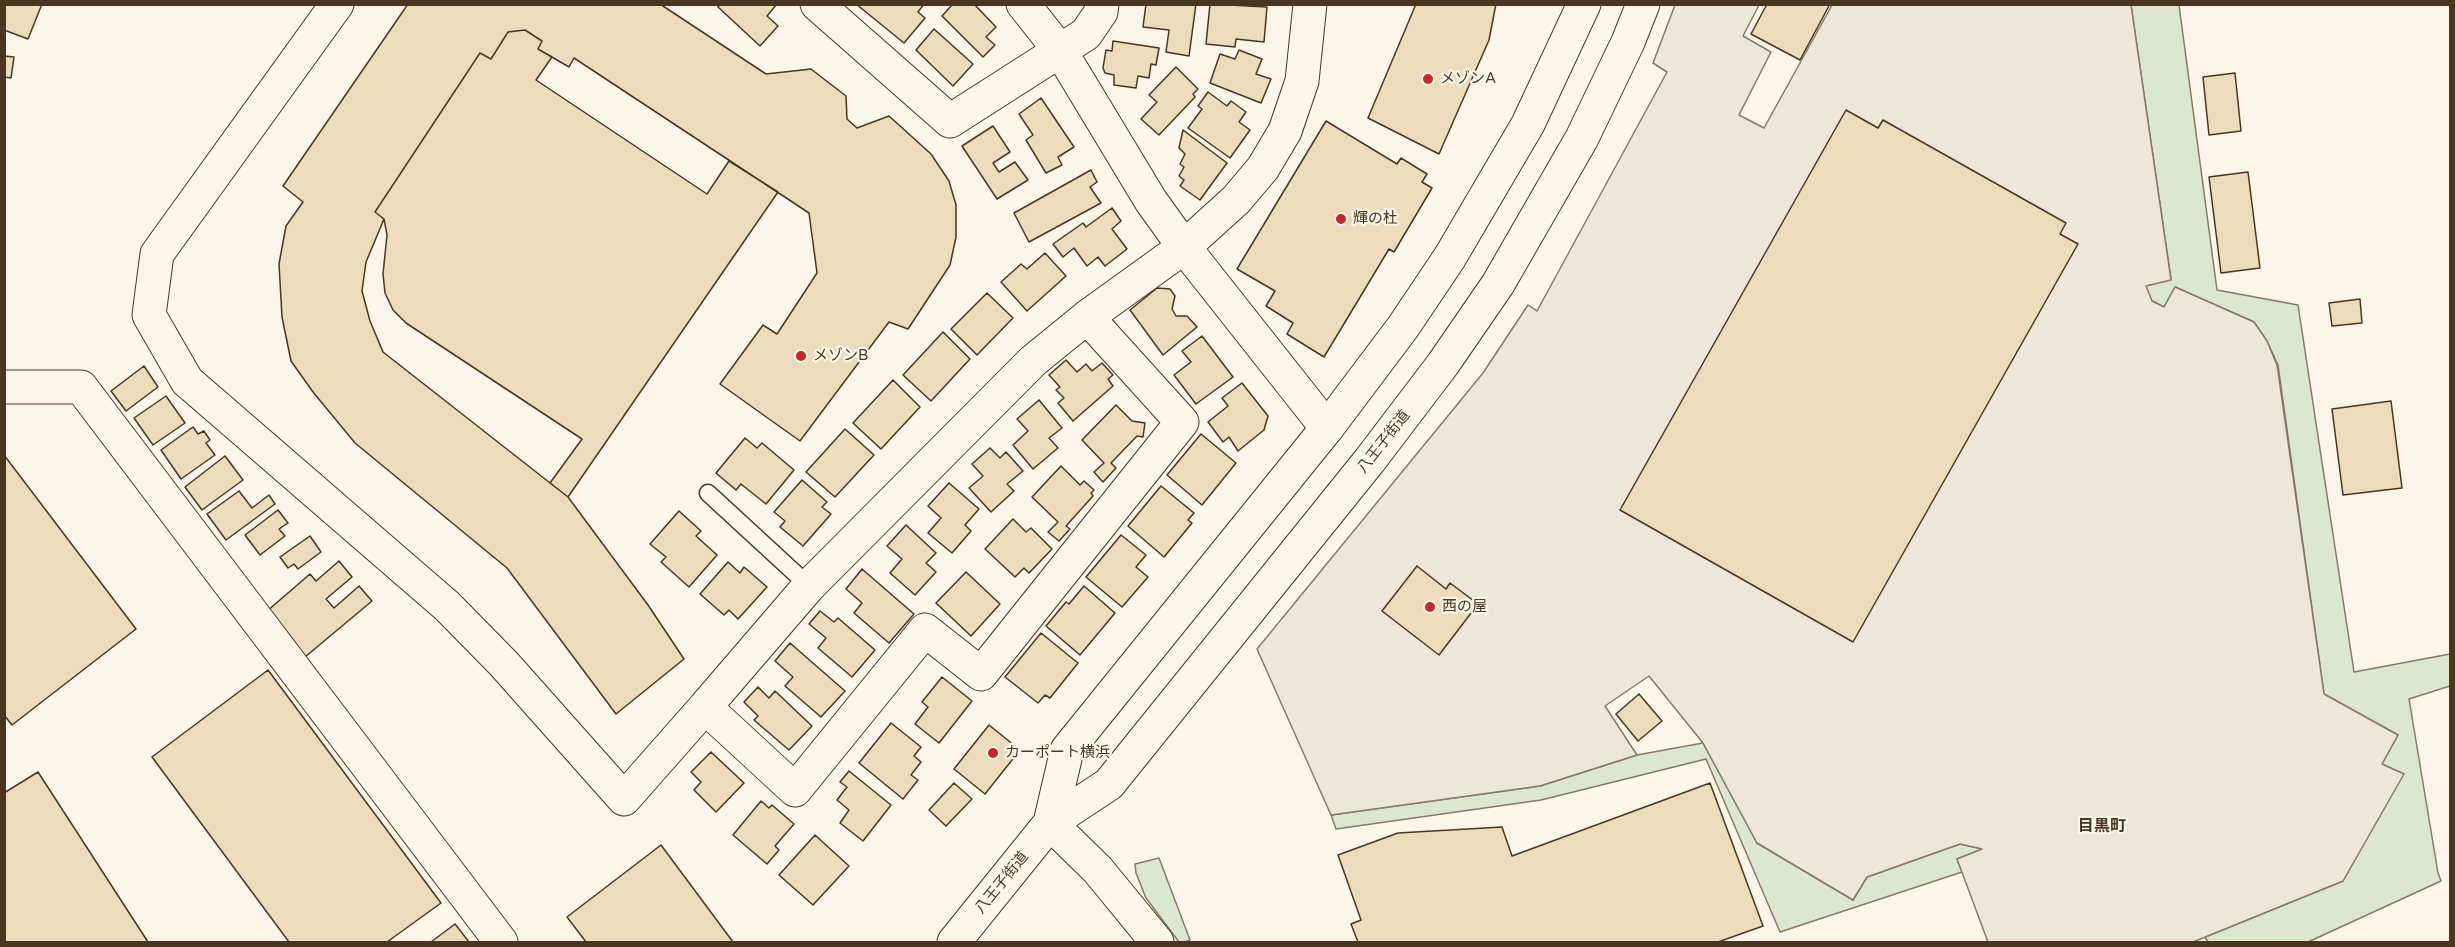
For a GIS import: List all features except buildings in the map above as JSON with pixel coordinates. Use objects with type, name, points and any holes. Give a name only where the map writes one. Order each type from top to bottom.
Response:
[{"type":"street","points":[[337,4],[157,254],[149,315],[187,381],[447,606],[504,664],[624,799],[809,586],[1033,361],[1087,317],[1184,247],[1236,201],[1263,168],[1286,131],[1302,81],[1311,15],[1310,4]]},
{"type":"street","points":[[817,4],[950,121],[1086,34],[1101,12],[1102,4]]},
{"type":"street","points":[[1023,4],[1061,52],[1151,201],[1184,247],[1327,428]]},
{"type":"street","name":"八王子街道","points":[[1050,823],[1067,750],[1327,428],[1403,327],[1450,257],[1528,124],[1584,4]]},
{"type":"street","name":"八王子街道","points":[[954,942],[1050,823],[1109,784],[1363,470],[1443,364],[1498,284],[1582,138],[1628,42],[1643,4]]},
{"type":"street","points":[[705,707],[795,790],[925,630],[981,674],[1182,422],[1087,317]]},
{"type":"street","points":[[4,387],[81,387],[501,942]]},
{"type":"street","points":[[1050,823],[1098,870],[1157,942]]},
{"type":"lane","points":[[708,492],[809,586]]},
{"type":"green space","points":[[2131,5],[2179,5],[2217,290],[2298,305],[2354,672],[2450,654],[2450,686],[2409,699],[2441,881],[2308,942],[2208,942],[2205,937],[2343,881],[2403,774],[2382,764],[2398,735],[2324,694],[2278,365],[2267,341],[2254,322],[2175,287],[2164,307],[2152,301],[2145,286],[2171,279]]},
{"type":"green space","points":[[1703,743],[1757,843],[1853,900],[1867,877],[1960,844],[1983,849],[1957,859],[1962,872],[1780,932],[1706,759],[1541,800],[1336,829],[1331,815],[1540,786],[1637,755]]},
{"type":"green space","points":[[1159,858],[1190,940],[1179,942],[1146,898],[1136,873],[1135,864]]},
{"type":"shaded area","points":[[1675,5],[1759,5],[1743,36],[1771,52],[1739,115],[1764,128],[1832,5],[2131,5],[2171,280],[2146,286],[2152,301],[2164,307],[2175,287],[2254,322],[2267,341],[2277,365],[2324,694],[2398,735],[2382,764],[2404,774],[2343,881],[2193,942],[1988,942],[1957,859],[1982,849],[1960,844],[1867,877],[1853,900],[1757,843],[1703,743],[1649,676],[1605,706],[1637,755],[1540,786],[1331,815],[1257,649],[1483,373],[1528,305],[1537,311],[1667,72],[1653,63]]},
{"type":"place","name":"メゾンA","points":[[1428,79]]},
{"type":"place","name":"輝の杜","points":[[1341,219]]},
{"type":"place","name":"メゾンB","points":[[801,356]]},
{"type":"place","name":"西の屋","points":[[1430,607]]},
{"type":"place","name":"カーポート横浜","points":[[993,753]]},
{"type":"district","name":"目黒町","points":[[2102,827]]}]
